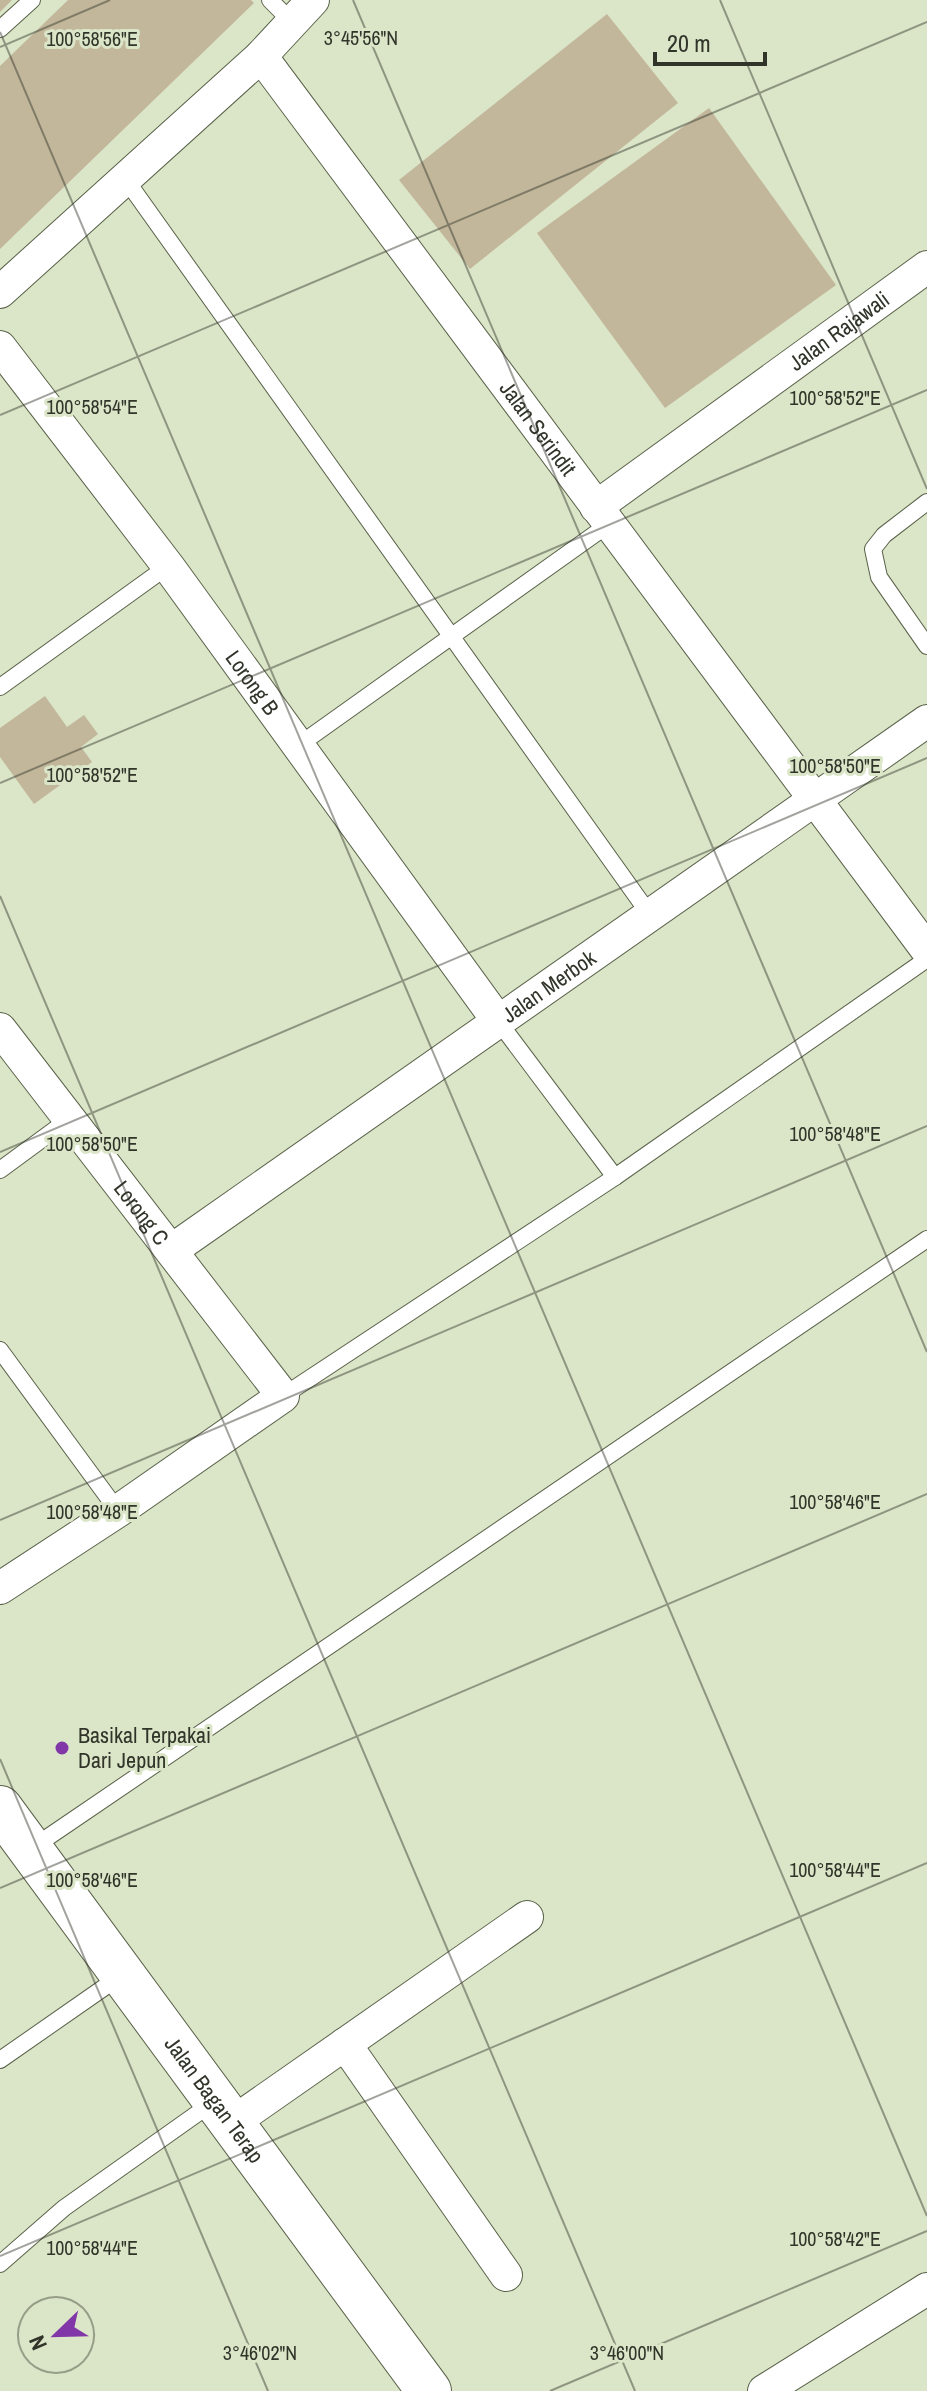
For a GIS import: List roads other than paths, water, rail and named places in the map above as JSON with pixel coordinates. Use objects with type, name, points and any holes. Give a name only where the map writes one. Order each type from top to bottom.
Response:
[{"type":"main road","name":"Jalan Bagan Terap","points":[[0,1808],[224,2111],[417,2387]]},
{"type":"street","points":[[0,292],[261,56],[292,7]]},
{"type":"street","name":"Jalan Serindit","points":[[261,56],[927,950]]},
{"type":"street","name":"Jalan Rajawali","points":[[602,516],[927,267]]},
{"type":"street","name":"Lorong B","points":[[0,347],[168,566],[498,1021]]},
{"type":"street","name":"Jalan Merbok","points":[[172,1250],[927,721]]},
{"type":"street","name":"Lorong C","points":[[0,1029],[283,1396]]},
{"type":"street","points":[[0,1588],[118,1511],[283,1396]]},
{"type":"street","points":[[224,2111],[345,2044],[527,1917]]},
{"type":"street","points":[[345,2044],[506,2275]]},
{"type":"street","points":[[764,2391],[927,2289]]},
{"type":"lane","points":[[0,29],[32,0]]},
{"type":"lane","points":[[124,177],[650,915]]},
{"type":"lane","points":[[927,502],[884,535],[873,549],[879,577],[927,646]]},
{"type":"lane","points":[[299,745],[452,636],[602,516]]},
{"type":"lane","points":[[0,687],[168,566]]},
{"type":"lane","points":[[283,1396],[615,1177],[927,959]]},
{"type":"lane","points":[[498,1021],[615,1177]]},
{"type":"lane","points":[[0,1170],[68,1120]]},
{"type":"lane","points":[[31,1849],[927,1239]]},
{"type":"lane","points":[[0,1350],[118,1511]]},
{"type":"lane","points":[[0,2060],[124,1974]]},
{"type":"lane","points":[[0,2264],[64,2208],[224,2111]]},
{"type":"place","name":"Basikal Terpakai Dari Jepun","points":[[62,1748]]}]
